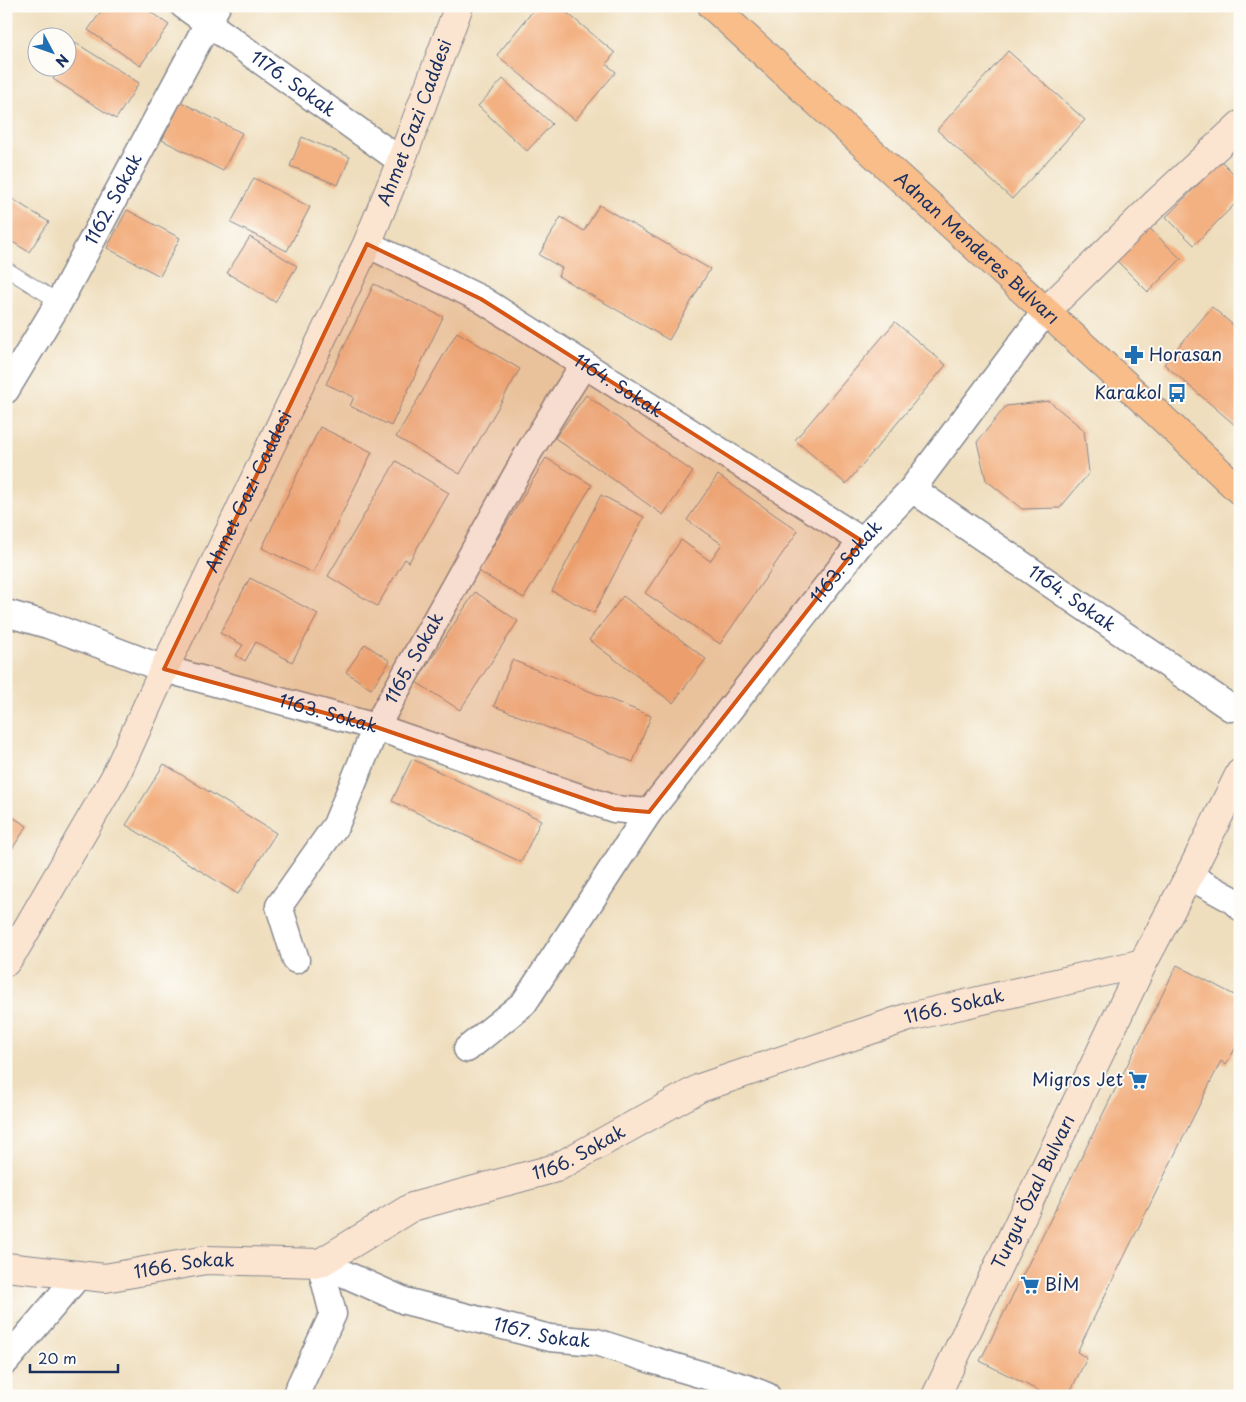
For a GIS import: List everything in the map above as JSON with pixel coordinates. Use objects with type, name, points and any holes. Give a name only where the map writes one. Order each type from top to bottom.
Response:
[{"type":"main road","name":"Adnan Menderes Bulvarı","points":[[712,6],[1240,491]]},
{"type":"street","name":"1176. Sokak","points":[[184,6],[213,14],[401,161]]},
{"type":"street","name":"Ahmet Gazi Caddesi","points":[[10,949],[115,777],[164,669],[367,244],[401,161],[459,6]]},
{"type":"street","name":"1162. Sokak","points":[[6,390],[59,302],[213,14]]},
{"type":"street","points":[[1045,312],[1155,204],[1240,126]]},
{"type":"street","name":"1164. Sokak","points":[[367,244],[481,299],[862,541]]},
{"type":"street","name":"1163. Sokak","points":[[466,1049],[524,1003],[648,812],[862,541],[912,488],[1045,312]]},
{"type":"street","name":"1165. Sokak","points":[[296,960],[279,906],[336,825],[376,727],[530,450],[584,364]]},
{"type":"street","name":"1164. Sokak","points":[[912,488],[1231,708]]},
{"type":"street","name":"1163. Sokak","points":[[6,613],[48,625],[164,669],[376,727],[614,809],[648,812]]},
{"type":"street","name":"Turgut Özal Bulvarı","points":[[936,1396],[1143,963],[1240,773]]},
{"type":"street","points":[[1189,876],[1231,899],[1240,907]]},
{"type":"street","name":"1166. Sokak","points":[[6,1267],[105,1278],[206,1260],[320,1263],[412,1207],[556,1168],[700,1088],[909,1017],[1143,963]]},
{"type":"street","points":[[295,1396],[333,1314],[320,1263]]},
{"type":"street","name":"1167. Sokak","points":[[320,1263],[405,1301],[550,1338],[596,1342],[747,1388],[767,1396]]},
{"type":"street","points":[[6,1361],[79,1275]]},
{"type":"lane","points":[[6,268],[59,302]]},
{"type":"highlighted area","points":[[367,244],[481,299],[862,541],[649,812],[614,809],[376,727],[164,669]]},
{"type":"building","points":[[105,6],[148,6],[146,9],[169,25],[140,66],[88,30]]},
{"type":"building","points":[[537,6],[559,6],[615,53],[606,64],[616,72],[575,120],[497,55]]},
{"type":"building","points":[[78,44],[139,83],[116,119],[53,79],[78,78]]},
{"type":"building","points":[[1008,51],[1085,120],[1012,199],[937,130]]},
{"type":"building","points":[[503,79],[552,124],[527,151],[478,106]]},
{"type":"building","points":[[181,102],[242,133],[223,171],[162,140]]},
{"type":"building","points":[[302,137],[350,157],[338,185],[290,166]]},
{"type":"building","points":[[1221,161],[1240,180],[1240,199],[1194,245],[1166,217]]},
{"type":"building","points":[[254,178],[310,207],[287,251],[231,223]]},
{"type":"building","points":[[6,195],[49,222],[29,252],[6,238]]},
{"type":"building","points":[[599,205],[710,269],[669,340],[558,276],[562,268],[539,255],[561,217],[584,231]]},
{"type":"building","points":[[127,210],[180,238],[160,276],[107,248]]},
{"type":"building","points":[[1141,220],[1181,259],[1148,292],[1109,253]]},
{"type":"building","points":[[250,237],[297,266],[275,302],[227,273]]},
{"type":"building","points":[[374,284],[443,317],[391,426],[350,406],[354,397],[326,384]]},
{"type":"building","points":[[1212,307],[1240,331],[1240,421],[1236,426],[1164,364]]},
{"type":"building","points":[[895,322],[946,365],[846,484],[795,440]]},
{"type":"building","points":[[457,332],[520,369],[460,474],[396,437]]},
{"type":"building","points":[[586,395],[693,472],[663,515],[555,438]]},
{"type":"building","points":[[1049,401],[1084,430],[1089,473],[1060,508],[1022,509],[986,480],[977,442],[1006,406]]},
{"type":"building","points":[[320,427],[372,452],[313,573],[262,548]]},
{"type":"building","points":[[546,458],[592,485],[524,598],[478,571]]},
{"type":"building","points":[[396,461],[449,493],[409,562],[405,559],[377,606],[328,576]]},
{"type":"building","points":[[718,475],[798,531],[720,644],[645,593],[681,540],[710,561],[722,544],[687,520]]},
{"type":"building","points":[[601,495],[644,517],[594,613],[552,591]]},
{"type":"building","points":[[250,578],[318,614],[292,662],[256,642],[245,661],[236,655],[243,645],[220,633]]},
{"type":"building","points":[[475,592],[518,621],[460,710],[416,682]]},
{"type":"building","points":[[623,596],[706,659],[673,703],[589,640]]},
{"type":"building","points":[[365,644],[390,661],[371,689],[346,672]]},
{"type":"building","points":[[512,660],[651,716],[633,762],[494,706]]},
{"type":"building","points":[[412,759],[541,820],[521,862],[392,801]]},
{"type":"building","points":[[164,764],[276,833],[238,894],[126,825]]},
{"type":"building","points":[[6,813],[27,826],[6,858]]},
{"type":"building","points":[[1177,965],[1240,998],[1240,1040],[1226,1065],[1221,1061],[1077,1352],[1087,1358],[1068,1396],[1049,1396],[980,1361]]},
{"type":"place","name":"Horasan","points":[[1134,355]]},
{"type":"place","name":"Karakol","points":[[1177,393]]},
{"type":"place","name":"Migros Jet","points":[[1138,1080]]},
{"type":"place","name":"BİM","points":[[1030,1285]]}]
